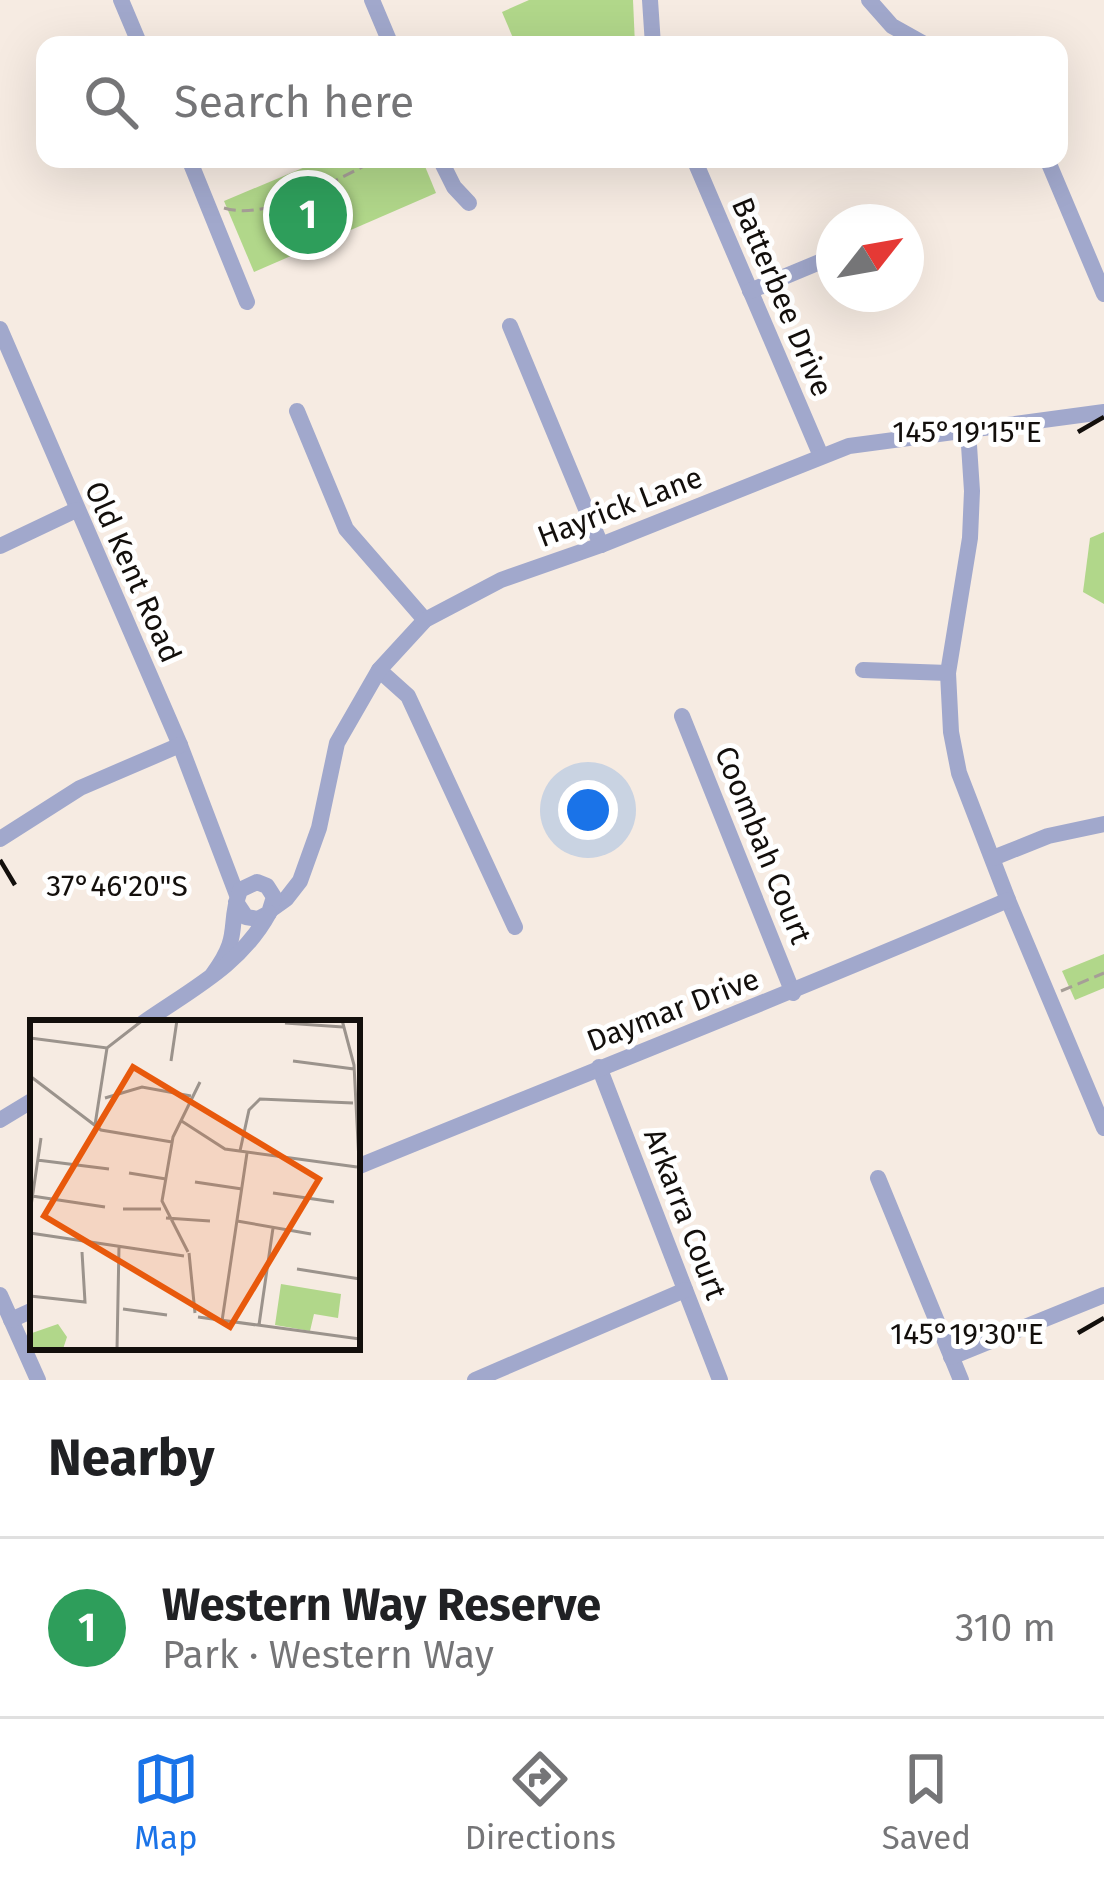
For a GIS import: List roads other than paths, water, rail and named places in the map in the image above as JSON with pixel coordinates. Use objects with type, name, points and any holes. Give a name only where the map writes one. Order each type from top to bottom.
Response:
[{"type":"street","points":[[121,0],[136,36]]},
{"type":"street","points":[[372,0],[387,36]]},
{"type":"street","points":[[650,0],[652,36]]},
{"type":"street","points":[[869,0],[892,26],[910,36]]},
{"type":"street","points":[[192,168],[247,302]]},
{"type":"street","points":[[444,168],[469,202]]},
{"type":"street","name":"Batterbee Drive","points":[[698,168],[821,456]]},
{"type":"street","points":[[1051,168],[1104,294]]},
{"type":"street","points":[[750,291],[816,264]]},
{"type":"street","points":[[511,326],[601,545]]},
{"type":"street","name":"Old Kent Road","points":[[0,329],[180,745],[237,899]]},
{"type":"street","points":[[297,411],[346,529],[424,620]]},
{"type":"street","name":"Hayrick Lane","points":[[147,1020],[254,942],[270,911],[300,881],[319,829],[338,743],[379,670],[424,620],[502,580],[821,456],[879,440],[1104,412]]},
{"type":"street","points":[[968,430],[970,538],[948,673],[951,732],[959,773],[1008,900],[1102,1120]]},
{"type":"street","points":[[0,546],[76,510]]},
{"type":"street","points":[[379,670],[407,696],[514,926]]},
{"type":"street","points":[[862,670],[948,673]]},
{"type":"street","name":"Coombah Court","points":[[682,716],[793,993]]},
{"type":"street","points":[[0,839],[80,788],[180,745]]},
{"type":"street","points":[[993,858],[1048,836],[1104,824]]},
{"type":"street","name":"Old Kent Road","points":[[215,837],[243,876],[259,882]]},
{"type":"street","points":[[213,974],[228,953],[236,928],[237,899],[244,885],[279,881],[308,857]]},
{"type":"street","points":[[237,899],[246,917],[258,919],[270,911],[274,897],[259,882]]},
{"type":"street","name":"Daymar Drive","points":[[360,1166],[793,993],[1008,900]]},
{"type":"street","name":"Arkarra Court","points":[[599,1067],[720,1380]]},
{"type":"street","points":[[0,1130],[8,1116]]},
{"type":"street","points":[[878,1178],[961,1380]]},
{"type":"street","points":[[475,1380],[685,1290]]},
{"type":"street","points":[[952,1357],[1104,1294]]},
{"type":"street","points":[[0,1295],[38,1380]]},
{"type":"street","points":[[11,1320],[30,1311]]},
{"type":"place","name":"Western Way Reserve","points":[[308,215]]}]
